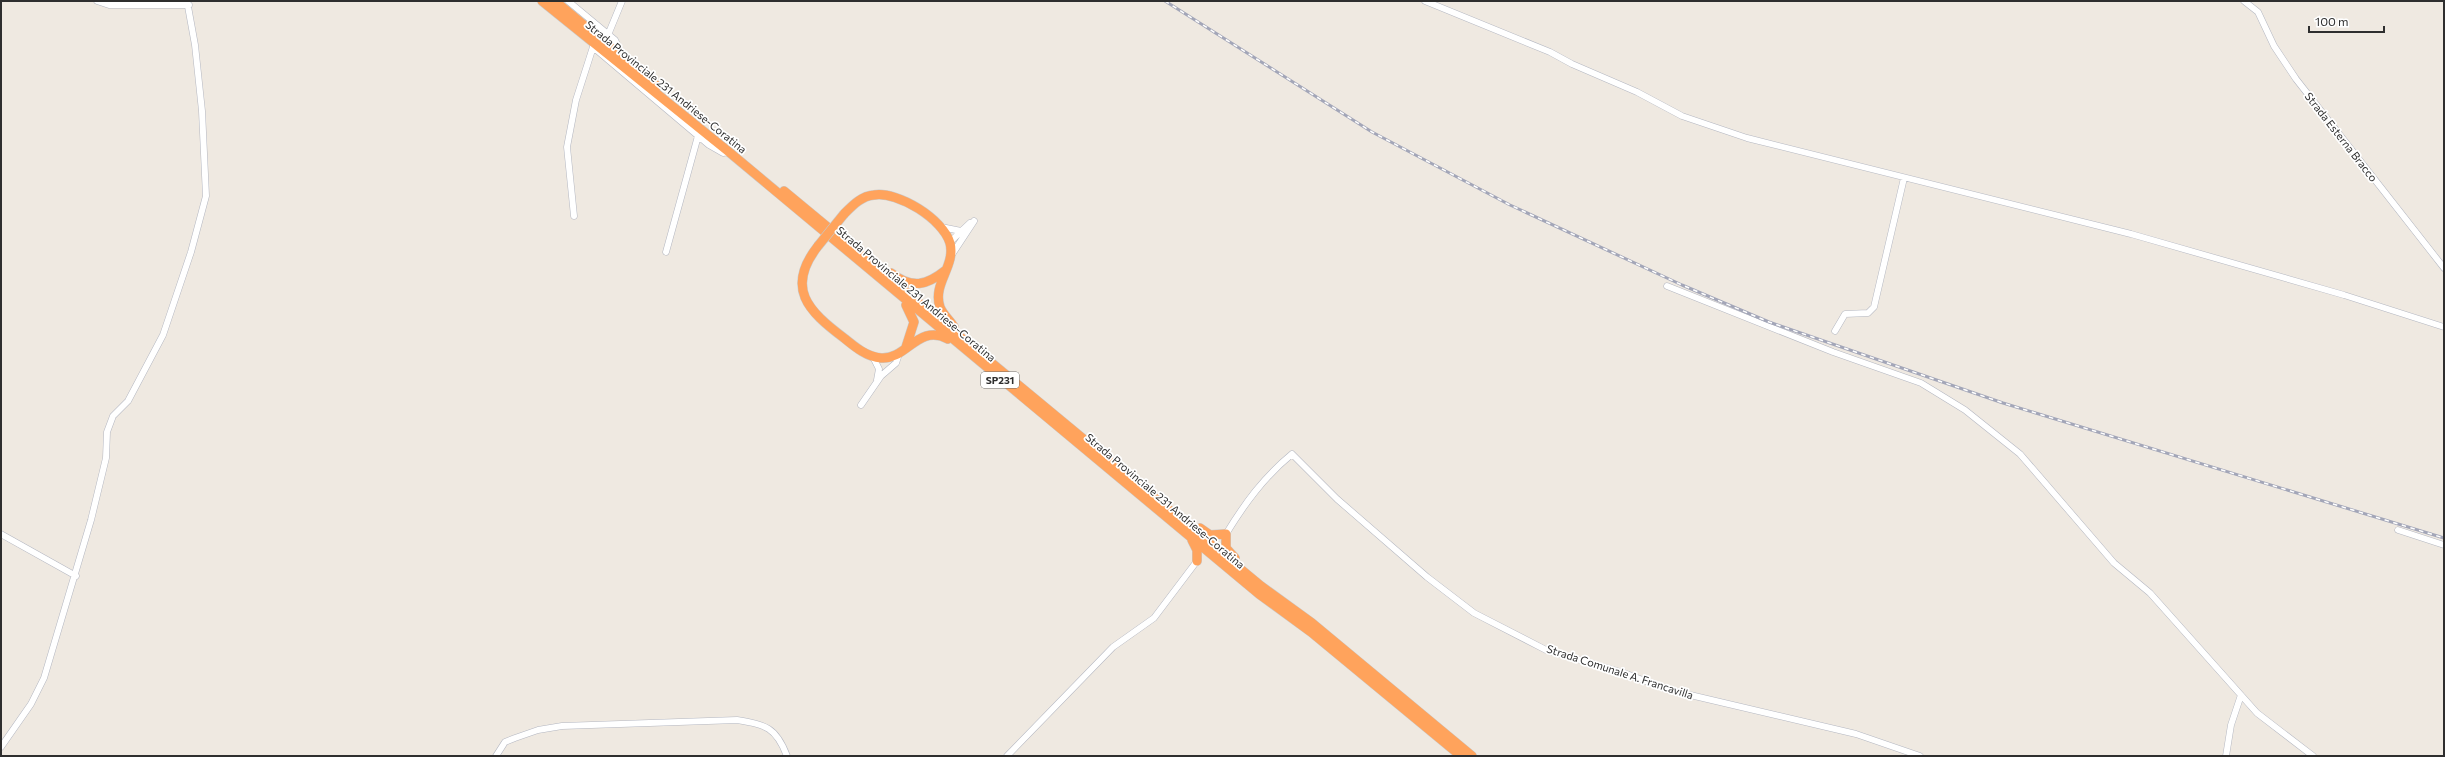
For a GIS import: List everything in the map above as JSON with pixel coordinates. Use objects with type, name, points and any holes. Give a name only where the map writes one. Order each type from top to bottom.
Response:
[{"type":"highway","name":"Strada Provinciale 231 Andriese-Coratina","points":[[542,1],[728,152],[901,298],[1149,503],[1260,590],[1461,756]]},
{"type":"highway","name":"Strada Provinciale 231 Andriese-Coratina","points":[[555,1],[1138,484],[1260,590],[1312,623],[1472,756]]},
{"type":"highway","points":[[954,332],[954,326],[941,309],[938,294],[951,256],[950,242],[939,226],[912,204],[885,195],[874,195],[863,198],[852,205],[844,214],[818,246],[805,266],[802,279],[804,296],[810,308],[831,328],[856,347],[873,356],[886,358],[902,352],[915,341],[935,335],[948,338],[969,354]]},
{"type":"highway","points":[[856,250],[871,258],[900,280],[911,283],[930,282],[947,270]]},
{"type":"highway","points":[[901,298],[909,309],[914,322],[912,332],[902,352]]},
{"type":"highway","points":[[1138,484],[1155,492],[1206,533],[1216,536],[1226,534],[1224,543],[1229,552],[1259,578],[1260,590]]},
{"type":"highway","points":[[1149,503],[1194,543],[1197,550],[1197,561],[1204,557],[1213,558],[1260,590]]},
{"type":"street","points":[[1,747],[31,704],[44,678],[76,576],[106,458],[107,432],[113,416],[128,401],[163,335],[191,252],[206,196],[202,111],[188,3],[109,6],[97,1]]},
{"type":"street","points":[[536,1],[698,136],[719,152],[728,152]]},
{"type":"street","points":[[568,1],[615,40],[624,59]]},
{"type":"street","points":[[608,35],[622,1]]},
{"type":"street","points":[[1425,1],[1550,52],[1572,64],[1637,92],[1682,116],[1747,138],[2131,234],[2344,294],[2444,327]]},
{"type":"street","name":"Strada Esterna Bracco","points":[[2244,1],[2258,12],[2274,46],[2296,79],[2444,268]]},
{"type":"street","points":[[574,216],[567,147],[576,100],[593,47]]},
{"type":"street","points":[[666,252],[698,136]]},
{"type":"street","points":[[1835,331],[1845,314],[1868,313],[1874,307],[1904,178]]},
{"type":"street","points":[[939,226],[964,232]]},
{"type":"street","points":[[950,242],[964,232]]},
{"type":"street","points":[[951,256],[964,232]]},
{"type":"street","points":[[1668,286],[1833,352],[1921,383],[1947,397],[2020,454],[2114,563],[2150,594],[2257,713],[2313,756]]},
{"type":"street","points":[[881,376],[896,363],[902,352]]},
{"type":"street","points":[[873,356],[879,369],[877,382]]},
{"type":"street","points":[[886,358],[888,371]]},
{"type":"street","points":[[861,405],[881,376],[886,358]]},
{"type":"street","name":"Strada Comunale A. Francavilla","points":[[1226,534],[1255,490],[1272,471],[1292,454],[1337,499],[1427,577],[1474,613],[1546,650],[1624,673],[1669,690],[1856,734],[1920,756]]},
{"type":"street","points":[[2398,530],[2444,545]]},
{"type":"street","points":[[1,534],[76,576]]},
{"type":"street","points":[[1007,756],[1113,647],[1154,618],[1197,561]]},
{"type":"street","points":[[2226,756],[2231,725],[2241,695]]},
{"type":"street","points":[[496,756],[505,742],[538,730],[562,726],[611,726],[737,720],[760,724],[771,728],[781,741],[787,756]]},
{"type":"railway","points":[[1165,1],[1372,132],[1510,205],[1682,285],[1769,322],[2003,403],[2444,538]]}]
